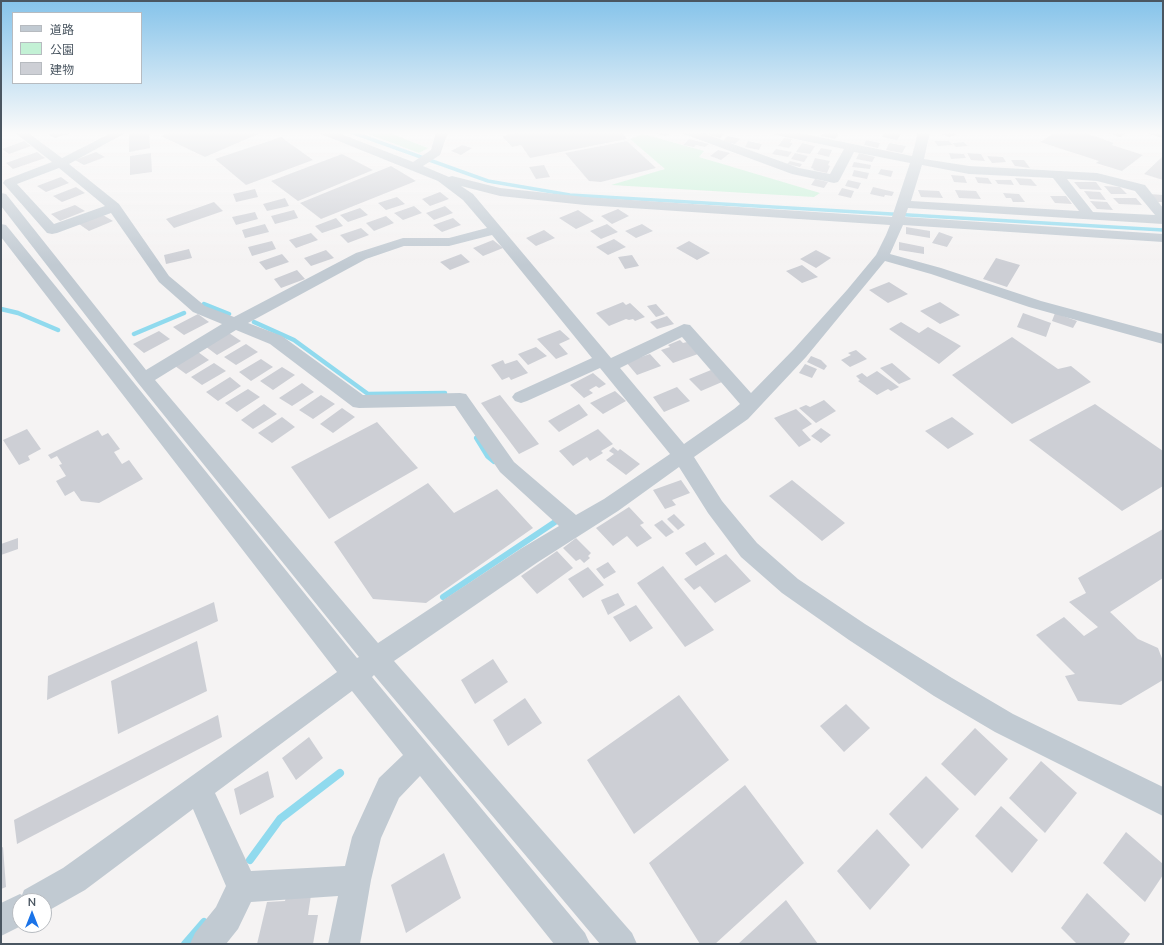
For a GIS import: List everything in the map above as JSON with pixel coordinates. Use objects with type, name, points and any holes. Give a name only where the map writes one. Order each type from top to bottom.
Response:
[{"type":"street","points":[[27,176],[9,183],[42,234],[144,379],[376,660],[621,944]]},
{"type":"street","points":[[77,176],[114,207],[164,279],[199,309],[276,340],[359,402],[460,399],[507,467],[575,527]]},
{"type":"street","points":[[440,176],[468,197],[682,455],[715,507],[749,550],[790,586],[923,675],[990,715],[1163,802]]},
{"type":"street","points":[[822,176],[834,179],[836,176]]},
{"type":"street","points":[[49,893],[74,878],[376,660],[530,555],[611,505],[741,414],[800,353],[882,256],[893,234],[912,176]]},
{"type":"street","points":[[1058,176],[1089,215]]},
{"type":"street","points":[[1079,176],[1097,177],[1140,188],[1163,218]]},
{"type":"street","points":[[442,178],[500,192],[585,201],[900,213],[1089,215],[1163,218]]},
{"type":"street","points":[[1,197],[42,234]]},
{"type":"street","points":[[42,234],[114,207]]},
{"type":"street","points":[[900,213],[1163,238]]},
{"type":"street","points":[[1,228],[355,675],[574,944]]},
{"type":"street","points":[[144,379],[234,324],[361,256],[403,242],[449,242],[496,230]]},
{"type":"street","points":[[882,256],[936,271],[1035,304],[1163,339]]},
{"type":"street","points":[[521,397],[606,363],[684,329],[750,404]]},
{"type":"street","points":[[344,944],[356,880],[367,837],[390,788],[421,756]]},
{"type":"street","points":[[199,789],[242,888]]},
{"type":"street","points":[[242,888],[356,880]]},
{"type":"street","points":[[206,944],[227,918],[242,888]]},
{"type":"street","points":[[1,920],[12,914]]},
{"type":"green space","points":[[641,176],[763,176],[820,193],[814,197],[611,185]]},
{"type":"building","points":[[235,176],[270,176],[246,185]]},
{"type":"building","points":[[284,176],[358,176],[298,201],[271,181]]},
{"type":"building","points":[[366,176],[408,176],[416,181],[321,219],[300,203]]},
{"type":"building","points":[[534,176],[550,177],[536,179]]},
{"type":"building","points":[[585,176],[624,176],[601,182],[589,181]]},
{"type":"building","points":[[852,176],[868,176],[867,179]]},
{"type":"building","points":[[951,176],[964,176],[967,183],[954,182]]},
{"type":"building","points":[[1151,176],[1163,176],[1163,180]]},
{"type":"building","points":[[61,177],[69,183],[46,192],[37,186]]},
{"type":"building","points":[[975,177],[988,178],[992,184],[978,183]]},
{"type":"building","points":[[1015,178],[1031,179],[1037,186],[1020,185]]},
{"type":"building","points":[[815,179],[828,182],[824,188],[811,185]]},
{"type":"building","points":[[848,180],[861,183],[858,189],[845,186]]},
{"type":"building","points":[[995,180],[1011,180],[1014,185],[998,184]]},
{"type":"building","points":[[1074,182],[1096,182],[1102,190],[1080,189]]},
{"type":"building","points":[[1104,186],[1120,187],[1127,194],[1111,194]]},
{"type":"building","points":[[76,187],[85,193],[62,202],[53,196]]},
{"type":"building","points":[[873,187],[894,192],[892,196],[885,195],[884,197],[870,194]]},
{"type":"building","points":[[842,188],[854,191],[851,198],[838,195]]},
{"type":"building","points":[[255,189],[258,197],[236,202],[233,194]]},
{"type":"building","points":[[918,190],[939,191],[943,198],[921,197]]},
{"type":"building","points":[[955,190],[976,191],[981,199],[959,198]]},
{"type":"building","points":[[1084,191],[1100,192],[1106,200],[1090,199]]},
{"type":"building","points":[[440,192],[449,199],[430,206],[422,199]]},
{"type":"building","points":[[1003,193],[1019,194],[1025,202],[1013,202],[1011,198],[1006,198]]},
{"type":"building","points":[[1150,194],[1163,195],[1163,202],[1158,202]]},
{"type":"building","points":[[1050,196],[1066,196],[1072,204],[1055,203]]},
{"type":"building","points":[[397,197],[405,204],[386,210],[378,203]]},
{"type":"building","points":[[285,198],[289,206],[267,211],[263,204]]},
{"type":"building","points":[[1113,198],[1136,198],[1142,205],[1119,204]]},
{"type":"building","points":[[1090,201],[1107,202],[1113,210],[1097,209]]},
{"type":"building","points":[[214,202],[223,211],[174,228],[166,219]]},
{"type":"building","points":[[75,205],[85,211],[60,221],[51,214]]},
{"type":"building","points":[[414,206],[422,213],[403,220],[394,213]]},
{"type":"building","points":[[445,206],[453,213],[434,220],[426,213]]},
{"type":"building","points":[[360,208],[368,215],[348,222],[340,215]]},
{"type":"building","points":[[618,209],[629,216],[612,224],[601,216]]},
{"type":"building","points":[[294,210],[298,218],[275,224],[271,216]]},
{"type":"building","points":[[578,210],[594,221],[576,229],[559,218]]},
{"type":"building","points":[[255,212],[258,219],[236,225],[232,217]]},
{"type":"building","points":[[103,215],[113,221],[89,231],[79,224]]},
{"type":"building","points":[[386,216],[394,223],[374,231],[366,223]]},
{"type":"building","points":[[336,218],[343,226],[322,233],[315,226]]},
{"type":"building","points":[[453,218],[461,225],[442,232],[433,225]]},
{"type":"building","points":[[265,224],[269,232],[245,238],[242,230]]},
{"type":"building","points":[[607,224],[618,232],[601,239],[590,231]]},
{"type":"building","points":[[642,224],[653,231],[636,238],[625,231]]},
{"type":"building","points":[[906,227],[930,231],[930,238],[906,234]]},
{"type":"building","points":[[361,228],[369,235],[348,243],[340,235]]},
{"type":"building","points":[[544,230],[555,238],[536,246],[526,238]]},
{"type":"building","points":[[939,232],[953,237],[947,247],[932,243]]},
{"type":"building","points":[[311,233],[318,240],[296,248],[289,240]]},
{"type":"building","points":[[614,239],[626,247],[608,255],[596,247]]},
{"type":"building","points":[[493,240],[503,248],[483,256],[473,248]]},
{"type":"building","points":[[272,241],[276,249],[252,256],[248,247]]},
{"type":"building","points":[[689,241],[710,253],[697,260],[676,248]]},
{"type":"building","points":[[899,242],[924,247],[924,254],[899,250]]},
{"type":"building","points":[[189,249],[192,258],[166,264],[164,255]]},
{"type":"building","points":[[326,250],[334,258],[311,266],[304,258]]},
{"type":"building","points":[[816,250],[831,258],[816,268],[800,259]]},
{"type":"building","points":[[282,254],[289,262],[266,270],[259,262]]},
{"type":"building","points":[[461,254],[470,262],[450,270],[440,262]]},
{"type":"building","points":[[632,255],[639,266],[625,269],[618,257]]},
{"type":"building","points":[[996,258],[1020,265],[1007,287],[983,279]]},
{"type":"building","points":[[802,265],[818,277],[802,283],[786,271]]},
{"type":"building","points":[[297,270],[305,279],[281,288],[274,279]]},
{"type":"building","points":[[889,282],[908,294],[888,303],[869,290]]},
{"type":"building","points":[[623,302],[626,305],[630,303],[645,317],[635,321],[633,319],[626,319],[609,326],[596,313]]},
{"type":"building","points":[[940,302],[960,315],[940,324],[920,311]]},
{"type":"building","points":[[656,304],[665,314],[656,317],[647,306]]},
{"type":"building","points":[[1023,313],[1051,323],[1046,337],[1017,327]]},
{"type":"building","points":[[1055,313],[1077,321],[1073,328],[1052,321]]},
{"type":"building","points":[[198,314],[209,322],[184,335],[173,327]]},
{"type":"building","points":[[667,316],[674,324],[657,329],[650,322]]},
{"type":"building","points":[[901,322],[919,333],[928,327],[961,346],[939,364],[889,329]]},
{"type":"building","points":[[560,330],[570,339],[559,344],[568,354],[556,359],[537,339]]},
{"type":"building","points":[[159,331],[170,339],[144,353],[133,344]]},
{"type":"building","points":[[229,333],[241,341],[217,355],[205,346]]},
{"type":"building","points":[[1012,337],[1058,369],[1071,366],[1091,382],[1012,424],[952,375]]},
{"type":"building","points":[[680,340],[683,343],[687,342],[698,354],[673,363],[661,350],[670,347],[668,345]]},
{"type":"building","points":[[246,344],[258,352],[236,365],[224,357]]},
{"type":"building","points":[[536,347],[547,356],[528,365],[518,354]]},
{"type":"building","points":[[856,350],[867,359],[850,367],[841,360],[851,355],[848,353]]},
{"type":"building","points":[[198,352],[209,360],[186,374],[175,366]]},
{"type":"building","points":[[650,354],[661,366],[637,375],[626,362]]},
{"type":"building","points":[[811,356],[821,360],[827,366],[824,370],[807,362]]},
{"type":"building","points":[[261,359],[273,367],[251,381],[239,372]]},
{"type":"building","points":[[503,360],[505,364],[517,360],[528,373],[511,380],[509,377],[502,380],[491,365]]},
{"type":"building","points":[[214,363],[226,371],[202,385],[191,377]]},
{"type":"building","points":[[892,363],[911,379],[899,384],[880,368]]},
{"type":"building","points":[[805,364],[817,369],[812,378],[799,373]]},
{"type":"building","points":[[282,367],[295,375],[273,390],[260,381]]},
{"type":"building","points":[[711,370],[722,382],[701,391],[689,379]]},
{"type":"building","points":[[877,371],[899,387],[891,391],[888,389],[877,395],[858,381],[860,380],[856,376],[862,373],[867,377]]},
{"type":"building","points":[[593,373],[606,384],[599,388],[596,386],[589,390],[593,393],[584,398],[570,385]]},
{"type":"building","points":[[230,377],[241,386],[218,401],[206,392]]},
{"type":"building","points":[[302,383],[314,392],[292,406],[279,398]]},
{"type":"building","points":[[677,387],[690,401],[664,412],[653,397]]},
{"type":"building","points":[[248,389],[260,397],[237,412],[225,403]]},
{"type":"building","points":[[615,391],[626,401],[603,414],[590,403]]},
{"type":"building","points":[[321,395],[335,404],[313,419],[299,410]]},
{"type":"building","points":[[500,395],[539,444],[519,454],[481,403]]},
{"type":"building","points":[[824,400],[836,411],[816,423],[799,408],[806,405],[810,407]]},
{"type":"building","points":[[264,404],[277,414],[253,429],[241,420]]},
{"type":"building","points":[[579,404],[588,415],[559,432],[548,421]]},
{"type":"building","points":[[1095,404],[1163,451],[1163,486],[1122,511],[1029,440]]},
{"type":"building","points":[[342,408],[355,417],[333,433],[320,424]]},
{"type":"building","points":[[796,409],[812,424],[802,430],[811,440],[799,447],[774,418]]},
{"type":"building","points":[[282,417],[295,427],[272,443],[258,433]]},
{"type":"building","points":[[952,417],[974,434],[948,449],[925,431]]},
{"type":"building","points":[[377,422],[418,468],[329,519],[291,467]]},
{"type":"building","points":[[821,428],[831,435],[821,443],[811,436]]},
{"type":"building","points":[[27,429],[41,449],[28,456],[30,460],[19,465],[3,440]]},
{"type":"building","points":[[598,429],[613,444],[601,451],[603,453],[590,461],[587,457],[573,466],[559,451]]},
{"type":"building","points":[[98,430],[102,436],[108,433],[120,449],[114,452],[122,464],[129,460],[143,479],[99,503],[81,501],[74,491],[65,496],[56,481],[66,476],[59,465],[62,464],[57,456],[51,459],[48,455]]},
{"type":"building","points":[[613,447],[618,451],[620,449],[640,464],[626,475],[606,460],[614,454],[609,451]]},
{"type":"building","points":[[681,480],[690,493],[672,500],[676,505],[665,509],[653,490]]},
{"type":"building","points":[[792,480],[845,523],[822,541],[769,496]]},
{"type":"building","points":[[428,483],[454,513],[497,489],[533,528],[426,603],[373,599],[334,542]]},
{"type":"building","points":[[629,507],[644,523],[640,525],[652,538],[637,547],[627,536],[613,546],[596,528]]},
{"type":"building","points":[[674,514],[685,525],[678,530],[667,519]]},
{"type":"building","points":[[662,520],[674,532],[666,537],[654,525]]},
{"type":"building","points":[[1163,529],[1163,578],[1110,612],[1138,639],[1158,648],[1163,661],[1163,680],[1121,705],[1078,701],[1065,676],[1075,674],[1036,635],[1064,617],[1084,636],[1098,627],[1069,602],[1086,593],[1078,578]]},
{"type":"building","points":[[18,538],[18,549],[1,555],[1,544]]},
{"type":"building","points":[[576,538],[591,553],[588,556],[590,558],[584,563],[580,559],[576,561],[563,548]]},
{"type":"building","points":[[705,542],[715,554],[696,566],[685,553]]},
{"type":"building","points":[[557,551],[573,568],[537,594],[521,576]]},
{"type":"building","points":[[726,554],[751,581],[715,603],[700,586],[694,590],[684,579]]},
{"type":"building","points":[[608,562],[616,572],[604,579],[596,569]]},
{"type":"building","points":[[663,566],[714,630],[685,647],[637,583]]},
{"type":"building","points":[[588,567],[604,585],[583,598],[568,579]]},
{"type":"building","points":[[618,593],[625,605],[608,615],[601,600]]},
{"type":"building","points":[[214,602],[218,621],[47,700],[48,676]]},
{"type":"building","points":[[636,605],[653,628],[630,642],[613,617]]},
{"type":"building","points":[[197,641],[207,691],[118,734],[111,681]]},
{"type":"building","points":[[493,659],[508,682],[475,704],[461,680]]},
{"type":"building","points":[[679,695],[729,760],[634,834],[587,760]]},
{"type":"building","points":[[525,698],[542,723],[508,746],[493,720]]},
{"type":"building","points":[[846,704],[870,728],[844,752],[820,726]]},
{"type":"building","points":[[218,715],[222,737],[17,844],[14,820]]},
{"type":"building","points":[[975,728],[1008,759],[975,796],[941,764]]},
{"type":"building","points":[[309,737],[323,758],[296,780],[282,758]]},
{"type":"building","points":[[1041,761],[1077,793],[1045,833],[1009,798]]},
{"type":"building","points":[[268,771],[274,797],[240,815],[234,789]]},
{"type":"building","points":[[926,776],[959,809],[922,849],[889,814]]},
{"type":"building","points":[[745,785],[804,863],[715,944],[700,944],[649,863]]},
{"type":"building","points":[[1001,806],[1038,840],[1012,873],[975,836]]},
{"type":"building","points":[[877,829],[910,865],[870,910],[837,871]]},
{"type":"building","points":[[1126,832],[1163,864],[1163,875],[1145,902],[1103,863]]},
{"type":"building","points":[[3,847],[6,887],[1,889],[1,848]]},
{"type":"building","points":[[444,853],[461,898],[406,933],[391,885]]},
{"type":"building","points":[[1087,893],[1130,934],[1123,944],[1077,944],[1061,928]]},
{"type":"building","points":[[311,895],[308,915],[318,915],[313,944],[257,944],[267,902],[285,901],[286,897]]},
{"type":"building","points":[[786,900],[818,944],[738,944]]},
{"type":"waterway","points":[[474,176],[488,181],[570,195],[1163,230]]},
{"type":"waterway","points":[[204,304],[229,314]]},
{"type":"waterway","points":[[1,309],[18,313],[58,330]]},
{"type":"waterway","points":[[134,334],[184,313]]},
{"type":"waterway","points":[[254,322],[294,340],[368,394],[445,393]]},
{"type":"waterway","points":[[477,438],[488,456],[494,461]]},
{"type":"waterway","points":[[443,597],[558,520],[555,517]]},
{"type":"waterway","points":[[250,860],[280,819],[340,773]]},
{"type":"waterway","points":[[185,944],[204,922]]}]
